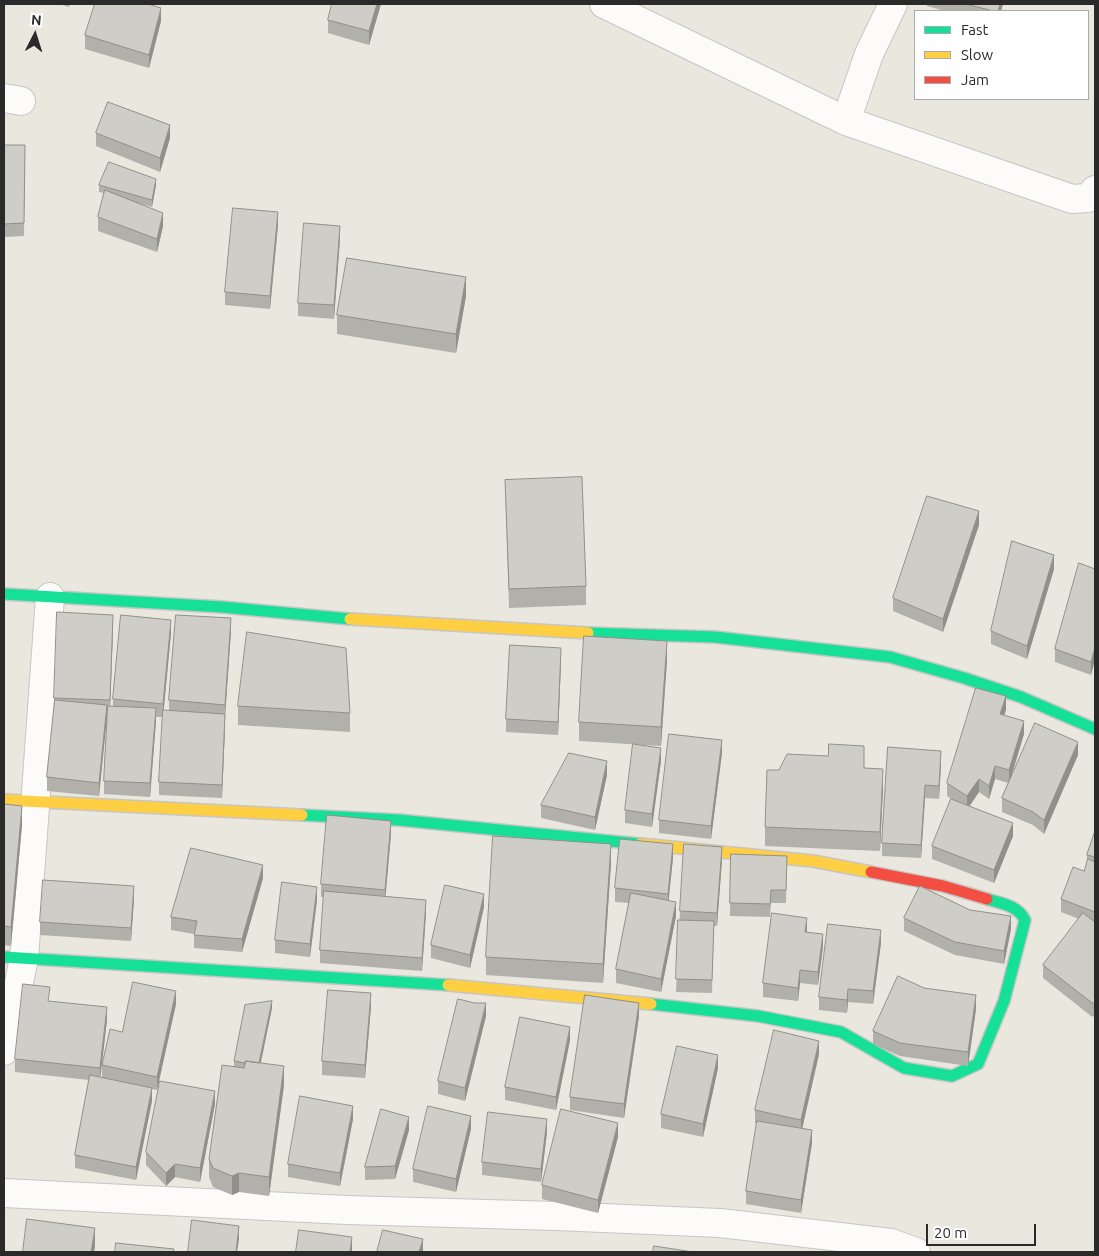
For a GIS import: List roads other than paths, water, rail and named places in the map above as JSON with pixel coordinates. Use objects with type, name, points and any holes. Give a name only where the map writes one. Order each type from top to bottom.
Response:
[{"type":"street","points":[[604,4],[846,121],[1072,199],[1088,198],[1095,190]]},
{"type":"street","points":[[846,121],[869,54],[893,4]]},
{"type":"street","points":[[4,594],[222,607],[354,620],[572,632],[715,637],[813,647],[890,657],[964,678],[1021,697],[1095,729]]},
{"type":"street","points":[[4,1051],[14,958],[35,802],[50,597]]},
{"type":"street","points":[[4,800],[399,820],[813,861],[943,886],[1014,907],[1021,912],[1025,920],[1004,1001],[978,1064],[952,1076],[904,1068],[841,1032],[758,1016],[601,998],[420,982],[14,958]]},
{"type":"street","points":[[4,1193],[347,1210],[720,1223],[891,1243],[916,1252]]}]
